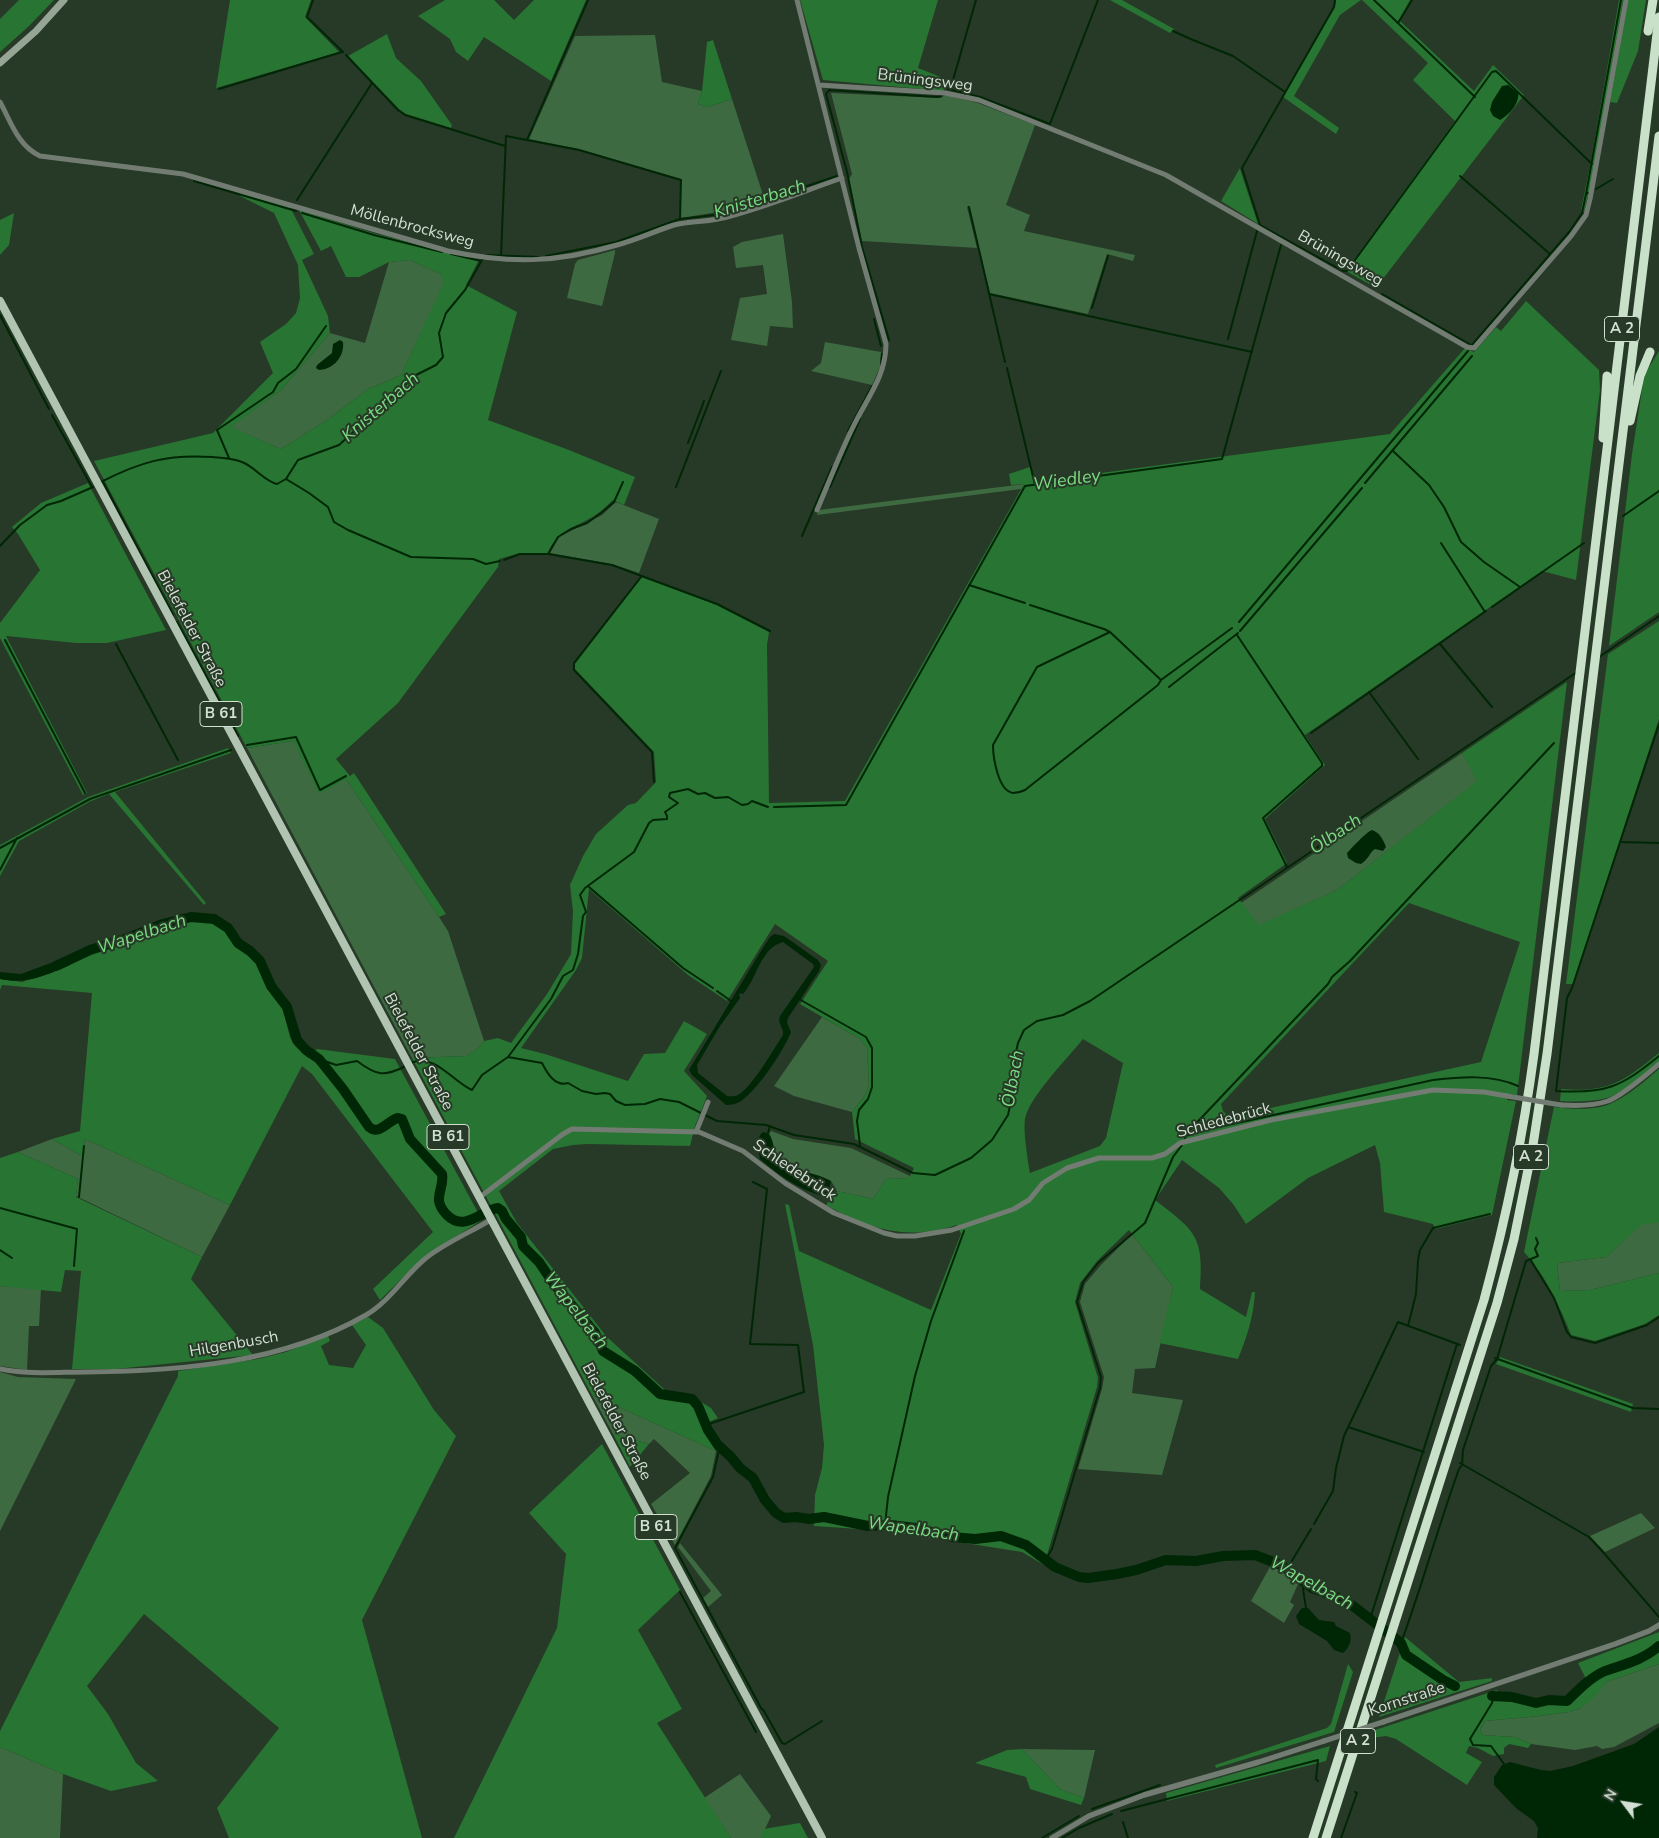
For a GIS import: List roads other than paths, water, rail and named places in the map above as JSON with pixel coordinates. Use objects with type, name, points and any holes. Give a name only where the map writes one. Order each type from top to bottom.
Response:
[{"type":"highway","points":[[1648,32],[1653,0]]},
{"type":"highway","name":"A 2","points":[[1313,1838],[1479,1319],[1512,1190],[1534,1054],[1659,17]]},
{"type":"highway","name":"A 2","points":[[1326,1838],[1496,1303],[1514,1239],[1534,1145],[1552,1015],[1659,136]]},
{"type":"highway","points":[[1619,465],[1640,376],[1650,352]]},
{"type":"highway","points":[[1606,464],[1603,436],[1608,389],[1607,376]]},
{"type":"main road","points":[[0,63],[36,31],[64,0]]},
{"type":"main road","name":"Bielefelder Straße","points":[[1,303],[822,1838]]},
{"type":"street","points":[[797,0],[858,248],[886,344],[886,359],[877,382],[854,425],[816,510]]},
{"type":"street","name":"Brüningsweg","points":[[819,85],[958,95],[978,100],[1040,124],[1166,175],[1467,347],[1474,348],[1571,236],[1586,215],[1626,0]]},
{"type":"street","name":"Möllenbrocksweg","points":[[0,102],[23,145],[30,152],[40,156],[183,174],[448,251],[483,258],[521,261],[576,255],[616,246],[676,225],[726,218],[842,178]]},
{"type":"street","name":"Schledebrück","points":[[480,1197],[572,1129],[696,1132],[731,1144],[743,1151],[785,1183],[834,1213],[884,1233],[897,1236],[915,1236],[952,1230],[1014,1209],[1028,1200],[1043,1183],[1067,1168],[1099,1158],[1152,1158],[1165,1154],[1180,1142],[1272,1120],[1433,1090],[1484,1092],[1578,1107],[1608,1101],[1638,1082],[1659,1064]]},
{"type":"street","points":[[696,1132],[708,1102]]},
{"type":"street","name":"Hilgenbusch","points":[[0,1369],[18,1372],[127,1371],[179,1367],[285,1350],[342,1327],[367,1314],[426,1258],[491,1218]]},
{"type":"street","name":"Kornstraße","points":[[1052,1838],[1089,1816],[1128,1800],[1384,1722],[1615,1644],[1659,1625]]},
{"type":"waterway","points":[[313,0],[307,17],[343,52]]},
{"type":"waterway","points":[[527,140],[588,0]]},
{"type":"waterway","name":"Knisterbach","points":[[948,88],[953,80],[976,0]]},
{"type":"waterway","points":[[948,89],[980,97],[1050,124],[1098,0]]},
{"type":"waterway","points":[[1335,0],[1334,7],[1242,168],[1260,225],[1343,271],[1347,271],[1492,72],[1496,71],[1592,164]]},
{"type":"waterway","points":[[1374,0],[1475,97]]},
{"type":"waterway","points":[[1398,23],[1412,0]]},
{"type":"waterway","points":[[1586,194],[1621,0]]},
{"type":"waterway","points":[[1173,31],[1233,56],[1285,92]]},
{"type":"waterway","points":[[219,89],[342,52]]},
{"type":"waterway","points":[[346,55],[405,115],[505,146]]},
{"type":"waterway","points":[[297,200],[372,83]]},
{"type":"waterway","name":"Knisterbach","points":[[889,340],[862,247],[847,172],[826,94],[829,90],[941,96]]},
{"type":"waterway","points":[[501,256],[506,136],[579,150],[681,180],[680,219]]},
{"type":"waterway","name":"Knisterbach","points":[[546,256],[616,242],[680,219],[723,214],[837,176]]},
{"type":"waterway","points":[[1460,176],[1550,254]]},
{"type":"waterway","points":[[1596,189],[1613,179]]},
{"type":"waterway","points":[[194,181],[296,211]]},
{"type":"waterway","points":[[1472,345],[1570,231],[1582,213],[1586,194],[1588,193]]},
{"type":"waterway","points":[[969,207],[1005,362]]},
{"type":"waterway","points":[[302,213],[374,235],[442,252]]},
{"type":"waterway","points":[[1228,339],[1257,231]]},
{"type":"waterway","name":"Wiedley","points":[[774,807],[846,805],[1025,486],[1222,459],[1281,245]]},
{"type":"waterway","points":[[451,254],[481,261]]},
{"type":"waterway","name":"Knisterbach","points":[[486,255],[539,257]]},
{"type":"waterway","points":[[1092,308],[1108,256]]},
{"type":"waterway","name":"Knisterbach","points":[[101,482],[128,469],[154,461],[196,456],[231,459],[247,464],[268,480],[277,484],[286,479],[298,460],[339,445],[416,375],[436,365],[443,357],[439,333],[446,313],[465,290],[483,258]]},
{"type":"waterway","points":[[989,294],[1252,352]]},
{"type":"waterway","points":[[1382,294],[1471,345]]},
{"type":"waterway","points":[[0,315],[49,409]]},
{"type":"waterway","points":[[874,319],[881,346]]},
{"type":"waterway","points":[[229,458],[217,430],[273,392],[278,383],[296,369],[326,326]]},
{"type":"waterway","points":[[1239,622],[1468,351]]},
{"type":"waterway","points":[[881,364],[882,354]]},
{"type":"waterway","points":[[1365,483],[1472,356]]},
{"type":"waterway","points":[[1007,368],[1035,485]]},
{"type":"waterway","points":[[676,487],[721,371]]},
{"type":"waterway","points":[[848,431],[872,386]]},
{"type":"waterway","points":[[688,443],[704,401]]},
{"type":"waterway","points":[[52,415],[92,487]]},
{"type":"waterway","points":[[830,487],[860,419]]},
{"type":"waterway","points":[[1393,451],[1429,485],[1444,507],[1461,542],[1484,562],[1520,587]]},
{"type":"waterway","points":[[802,536],[832,467]]},
{"type":"waterway","points":[[286,479],[328,507],[334,522],[411,557],[473,559],[486,564],[500,561]]},
{"type":"waterway","points":[[103,482],[173,615]]},
{"type":"waterway","points":[[548,554],[558,537],[571,529],[587,523],[614,502],[623,482]]},
{"type":"waterway","name":"Knisterbach","points":[[0,546],[20,525],[47,505],[93,487]]},
{"type":"waterway","points":[[1240,631],[1362,488]]},
{"type":"waterway","points":[[1623,516],[1659,491]]},
{"type":"waterway","points":[[1441,543],[1485,612]]},
{"type":"waterway","points":[[1492,607],[1584,543]]},
{"type":"waterway","points":[[504,560],[520,554],[548,554],[612,565],[717,604],[770,631]]},
{"type":"waterway","points":[[641,577],[574,663],[574,670],[652,752],[654,782]]},
{"type":"waterway","points":[[969,585],[1025,603]]},
{"type":"waterway","points":[[1030,605],[1110,632],[1161,680]]},
{"type":"waterway","points":[[1311,733],[1486,611]]},
{"type":"waterway","name":"Ölbach","points":[[1599,657],[1659,616]]},
{"type":"waterway","points":[[177,622],[238,736]]},
{"type":"waterway","points":[[1110,632],[1037,667],[993,745],[997,773],[1008,791],[1014,793],[1025,790],[1158,685],[1161,680],[1232,628]]},
{"type":"waterway","points":[[1169,687],[1238,633]]},
{"type":"waterway","points":[[1237,635],[1322,763],[1322,766],[1263,818],[1287,867]]},
{"type":"waterway","points":[[5,640],[85,793]]},
{"type":"waterway","points":[[116,644],[178,760]]},
{"type":"waterway","points":[[1440,644],[1492,707]]},
{"type":"waterway","name":"Ölbach","points":[[411,1063],[428,1061],[443,1069],[472,1090],[482,1075],[508,1057],[542,1063],[555,1081],[563,1084],[568,1083],[582,1091],[610,1094],[616,1101],[625,1105],[645,1104],[660,1099],[679,1102],[717,1121],[766,1125],[794,1135],[854,1144],[913,1173],[935,1175],[971,1158],[992,1140],[1008,1115],[1016,1079],[1015,1057],[1018,1043],[1024,1030],[1037,1021],[1063,1015],[1090,1001],[1577,672]]},
{"type":"waterway","points":[[1369,692],[1418,759]]},
{"type":"waterway","points":[[1659,724],[1572,988],[1567,998],[1556,1091],[1588,1091],[1612,1086],[1634,1075],[1659,1056]]},
{"type":"waterway","points":[[247,745],[296,737],[320,790],[346,776]]},
{"type":"waterway","points":[[1185,1138],[1187,1133],[1328,984],[1332,977],[1350,961],[1554,743]]},
{"type":"waterway","points":[[0,848],[90,799],[231,750]]},
{"type":"waterway","points":[[508,1057],[551,999],[563,976],[573,970],[578,954],[583,916],[586,912],[580,895],[585,888],[634,852],[649,823],[653,820],[667,819],[665,812],[678,803],[669,797],[670,793],[688,789],[698,794],[705,793],[715,798],[728,797],[742,805],[752,801],[768,807]]},
{"type":"waterway","points":[[0,870],[17,838]]},
{"type":"waterway","points":[[1621,842],[1659,843]]},
{"type":"waterway","points":[[589,887],[683,968],[713,988]]},
{"type":"waterway","name":"Wapelbach","points":[[56,966],[90,950],[163,924],[191,917],[214,919],[228,928],[238,943],[260,961],[271,986],[287,1007],[297,1040],[306,1050],[319,1059],[343,1089],[369,1127],[377,1130],[394,1119],[402,1119],[410,1139],[442,1174],[439,1201],[446,1213],[454,1220],[460,1222],[473,1219],[498,1208],[502,1211],[521,1237],[523,1246],[539,1262],[554,1284],[595,1333],[603,1351],[635,1371],[660,1394],[692,1399],[698,1406],[708,1430],[718,1445],[740,1468],[753,1478],[765,1500],[776,1513],[784,1518],[809,1519],[824,1517],[868,1526],[890,1525],[916,1528],[952,1537],[975,1539],[1001,1536],[1026,1545],[1055,1567],[1079,1577],[1088,1578],[1136,1570],[1166,1560],[1196,1561],[1223,1556],[1255,1555],[1281,1565],[1312,1588],[1353,1606],[1401,1643],[1406,1655],[1455,1686]]},
{"type":"waterway","points":[[717,991],[731,1001]]},
{"type":"waterway","points":[[799,999],[866,1037],[872,1048],[872,1087],[868,1099],[859,1110],[857,1121],[860,1145]]},
{"type":"waterway","name":"Ölbach","points":[[319,1059],[336,1065],[357,1061],[370,1070],[381,1073],[392,1072],[406,1066]]},
{"type":"waterway","points":[[1186,1136],[1196,1132],[1433,1080],[1465,1077],[1487,1078],[1518,1086]]},
{"type":"waterway","name":"Ölbach","points":[[768,1133],[770,1126]]},
{"type":"waterway","points":[[1046,1559],[1052,1549],[1100,1388],[1101,1377],[1077,1302],[1083,1282],[1098,1263],[1145,1223],[1173,1157],[1182,1145]]},
{"type":"waterway","points":[[79,1197],[84,1146]]},
{"type":"waterway","points":[[706,1425],[804,1392],[798,1345],[750,1344],[767,1189],[753,1182]]},
{"type":"waterway","points":[[0,1208],[77,1229],[74,1266]]},
{"type":"waterway","points":[[1408,1326],[1416,1294],[1420,1250],[1433,1228],[1490,1214]]},
{"type":"waterway","points":[[885,1525],[888,1497],[915,1376],[931,1321],[964,1231]]},
{"type":"waterway","points":[[1401,1643],[1451,1491],[1462,1465],[1463,1450],[1491,1366],[1497,1359],[1526,1261],[1538,1256],[1535,1249],[1538,1243],[1536,1238]]},
{"type":"waterway","points":[[0,1250],[12,1258]]},
{"type":"waterway","points":[[1530,1259],[1554,1298],[1567,1332],[1571,1337],[1595,1343],[1647,1325],[1659,1317]]},
{"type":"waterway","points":[[1314,1524],[1333,1491],[1336,1468],[1344,1436],[1398,1322],[1460,1345]]},
{"type":"waterway","points":[[1370,1619],[1457,1344]]},
{"type":"waterway","points":[[1495,1358],[1633,1408],[1659,1409]]},
{"type":"waterway","points":[[1348,1427],[1424,1452]]},
{"type":"waterway","points":[[718,1445],[719,1450],[713,1477],[675,1548],[761,1708],[782,1743],[785,1744],[822,1721]]},
{"type":"waterway","points":[[1460,1463],[1589,1537],[1659,1617]]},
{"type":"waterway","points":[[1287,1569],[1311,1529]]},
{"type":"waterway","points":[[1305,1583],[1303,1589],[1306,1608]]},
{"type":"waterway","points":[[680,1592],[756,1732]]},
{"type":"waterway","name":"Wapelbach","points":[[1492,1696],[1512,1697],[1536,1703],[1549,1700],[1567,1701],[1585,1684],[1605,1671],[1640,1658],[1659,1646]]},
{"type":"waterway","points":[[1494,1696],[1492,1703],[1470,1739],[1473,1745],[1491,1746],[1504,1764]]},
{"type":"waterway","points":[[1121,1811],[1318,1760],[1316,1779],[1318,1781]]},
{"type":"waterway","points":[[1092,1809],[1160,1785]]},
{"type":"waterway","points":[[1341,1838],[1357,1793],[1355,1792]]},
{"type":"waterway","points":[[1062,1838],[1079,1828],[1112,1814]]},
{"type":"waterway","points":[[1042,1838],[1079,1816]]},
{"type":"waterway","points":[[1123,1822],[1128,1838]]}]
